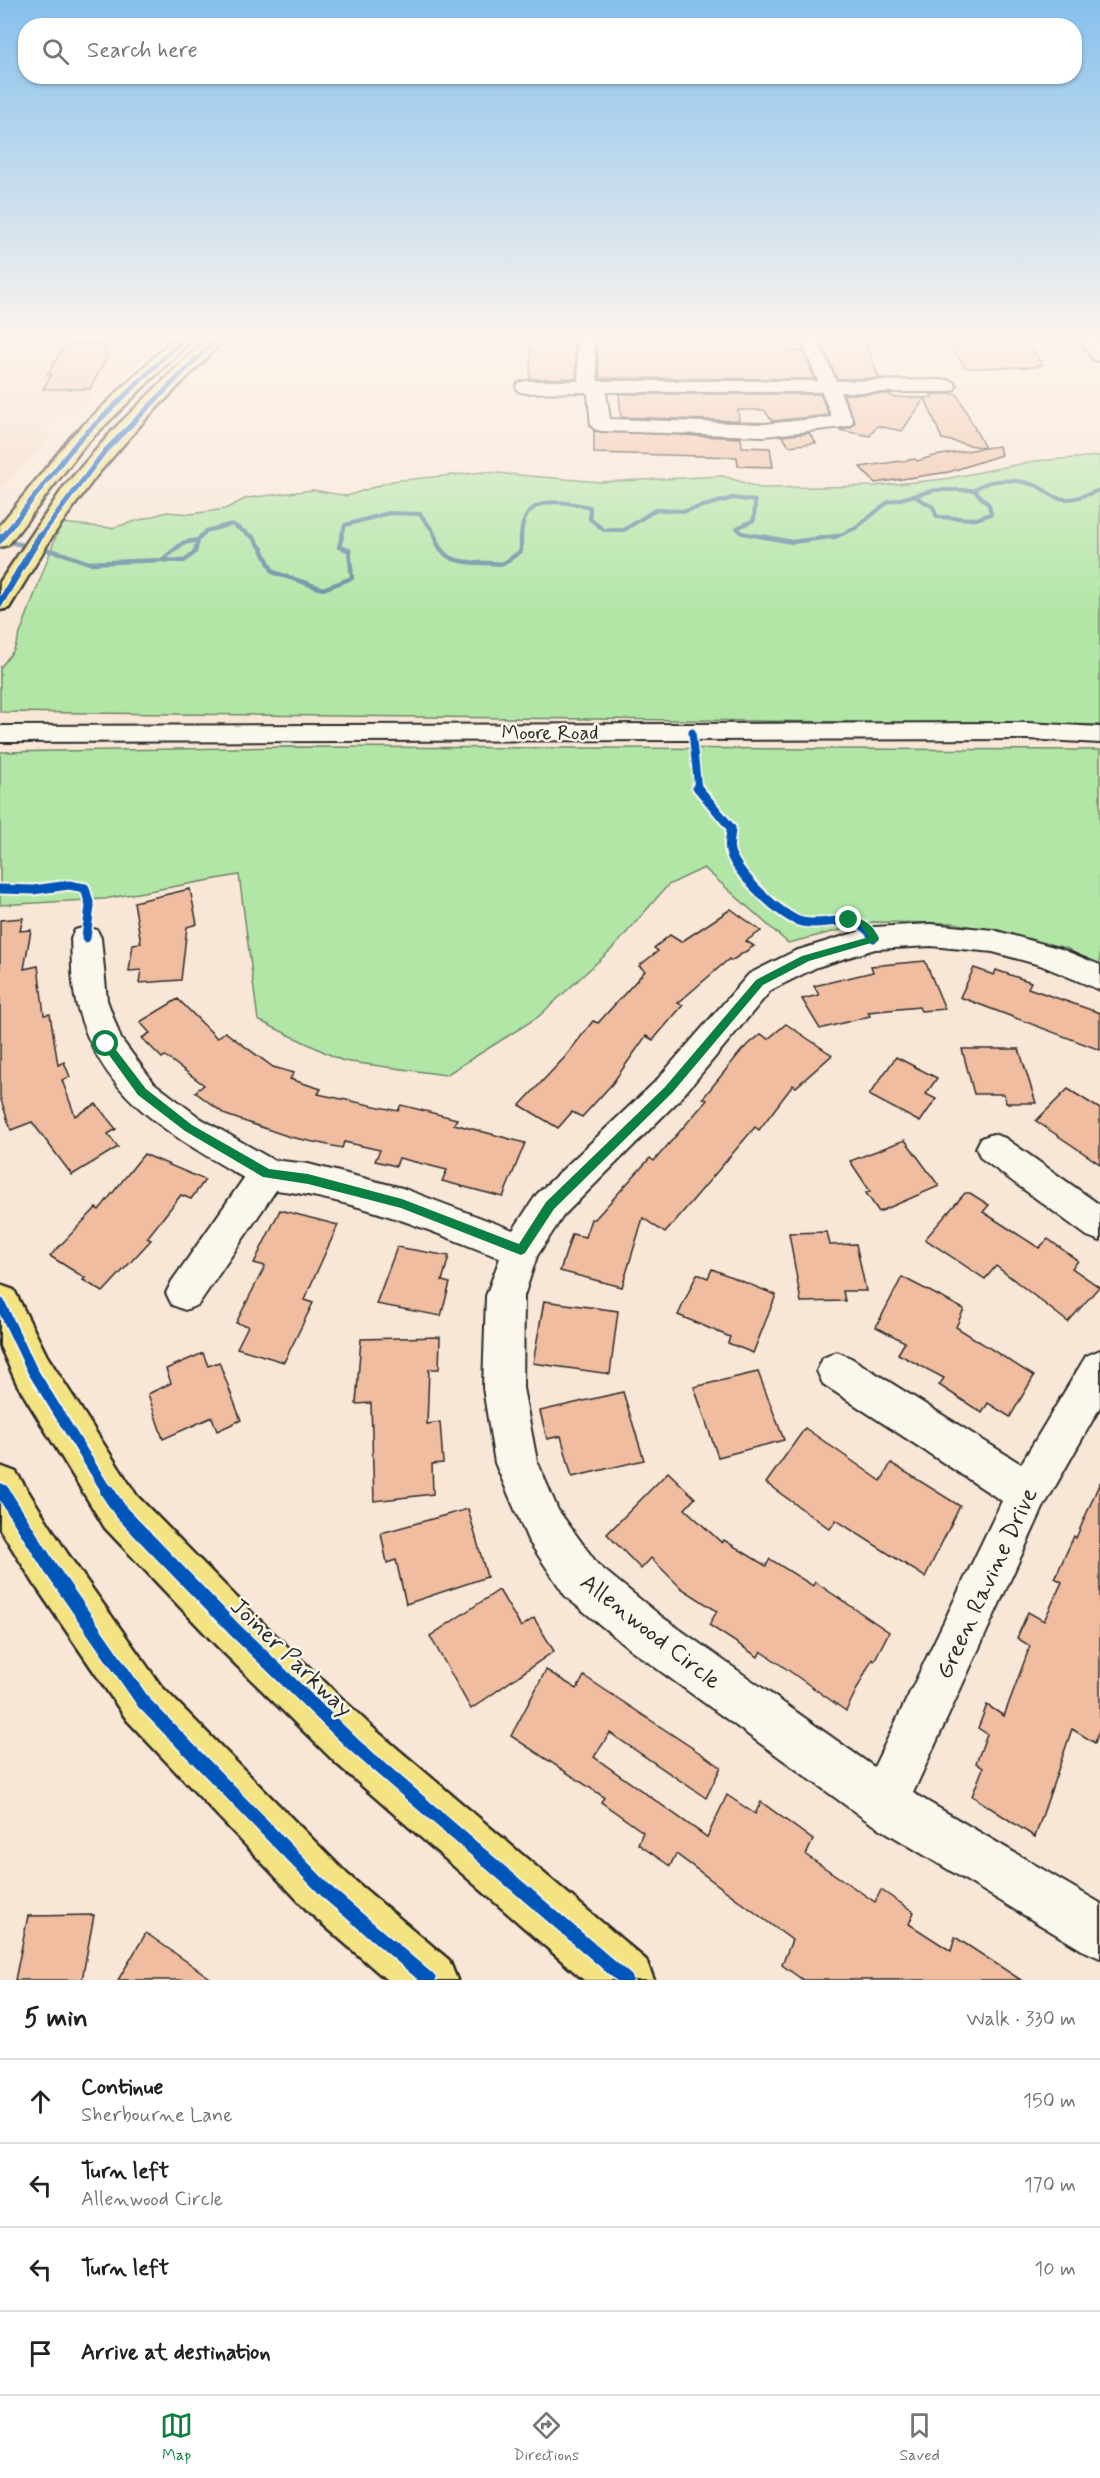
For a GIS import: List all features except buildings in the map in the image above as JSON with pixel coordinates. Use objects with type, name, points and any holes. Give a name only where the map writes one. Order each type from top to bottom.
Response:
[{"type":"main road","points":[[0,540],[78,441],[90,429]]},
{"type":"main road","points":[[0,603],[53,518],[126,429]]},
{"type":"main road","name":"Joiner Parkway","points":[[2,1313],[48,1397],[121,1512],[235,1630],[355,1746],[626,1980]]},
{"type":"main road","points":[[0,1488],[51,1569],[144,1703],[329,1894],[429,1980]]},
{"type":"street","points":[[745,429],[770,429]]},
{"type":"street","name":"Moore Road","points":[[0,734],[1027,731],[1100,735]]},
{"type":"street","name":"Allenwood Circle","points":[[1100,978],[1050,957],[993,941],[931,934],[874,938],[806,959],[760,982],[668,1090],[550,1205],[521,1250],[505,1296],[502,1388],[516,1463],[543,1525],[582,1581],[656,1640],[883,1803],[1100,1932]]},
{"type":"street","points":[[87,938],[92,1000],[106,1044],[142,1092],[188,1128],[267,1174],[308,1179],[402,1203],[521,1250]]},
{"type":"street","points":[[993,1148],[1100,1225]]},
{"type":"street","points":[[185,1293],[267,1174]]},
{"type":"street","name":"Green Ravine Drive","points":[[883,1803],[1028,1493],[1100,1369]]},
{"type":"street","points":[[837,1371],[1028,1493]]},
{"type":"shaded area","points":[[0,429],[41,429],[38,433],[52,435],[0,490]]},
{"type":"green space","points":[[1100,456],[1100,725],[0,712],[0,668],[14,650],[61,523],[112,528],[167,512],[190,514],[225,509],[247,498],[313,490],[347,496],[392,481],[485,472],[600,482],[723,476],[760,488],[875,486],[945,479],[1035,461]]},
{"type":"green space","points":[[285,747],[1100,750],[1100,967],[1066,948],[954,923],[873,922],[788,943],[704,868],[668,885],[615,946],[538,1017],[446,1075],[343,1061],[258,1020],[239,875],[104,899],[0,905],[0,752]]},
{"type":"waterway","points":[[974,490],[996,481],[1030,484],[1063,499],[1079,497],[1100,490]]},
{"type":"waterway","points":[[833,538],[856,528],[888,502],[936,490],[974,490]]},
{"type":"waterway","points":[[916,497],[933,507],[937,517],[976,519],[991,514],[989,505],[974,490]]},
{"type":"waterway","points":[[521,538],[523,524],[528,514],[535,507],[544,503],[555,502],[590,507],[590,519],[604,530],[624,530],[655,510],[685,511],[733,498],[755,501],[754,520],[737,528],[742,533],[770,538]]},
{"type":"waterway","points":[[341,538],[345,525],[389,513],[420,514],[433,531],[435,538]]},
{"type":"waterway","points":[[200,538],[206,531],[232,524],[253,537]]},
{"type":"waterway","points":[[198,540],[201,536]]},
{"type":"waterway","points":[[253,537],[262,549],[273,572],[323,589],[352,578],[349,550],[339,547],[342,536]]},
{"type":"waterway","points":[[435,536],[439,547],[452,559],[471,563],[503,564],[521,551],[521,538]]},
{"type":"waterway","points":[[761,536],[792,542],[837,536]]},
{"type":"waterway","points":[[0,540],[61,553],[89,563],[162,560]]},
{"type":"waterway","points":[[162,560],[184,561],[195,552],[198,540]]},
{"type":"waterway","points":[[162,560],[183,543],[198,540]]},
{"type":"cycle path","points":[[0,540],[78,441],[90,429]]},
{"type":"cycle path","points":[[0,603],[41,535],[88,471],[125,429]]},
{"type":"cycle path","points":[[692,732],[695,780],[698,790],[731,828],[730,852],[751,882],[772,903],[793,919],[811,923],[851,920],[867,928],[874,938]]},
{"type":"cycle path","points":[[0,889],[33,890],[69,885],[85,888],[90,906],[86,938]]},
{"type":"cycle path","points":[[0,1303],[32,1370],[121,1512],[235,1630],[355,1746],[626,1980]]},
{"type":"cycle path","points":[[0,1488],[51,1569],[144,1703],[329,1894],[429,1980]]},
{"type":"route","points":[[106,1044],[142,1092],[188,1128],[267,1174],[308,1179],[402,1203],[521,1250],[550,1205],[668,1090],[760,982],[806,959],[874,938],[869,928],[862,922],[849,920]]}]
